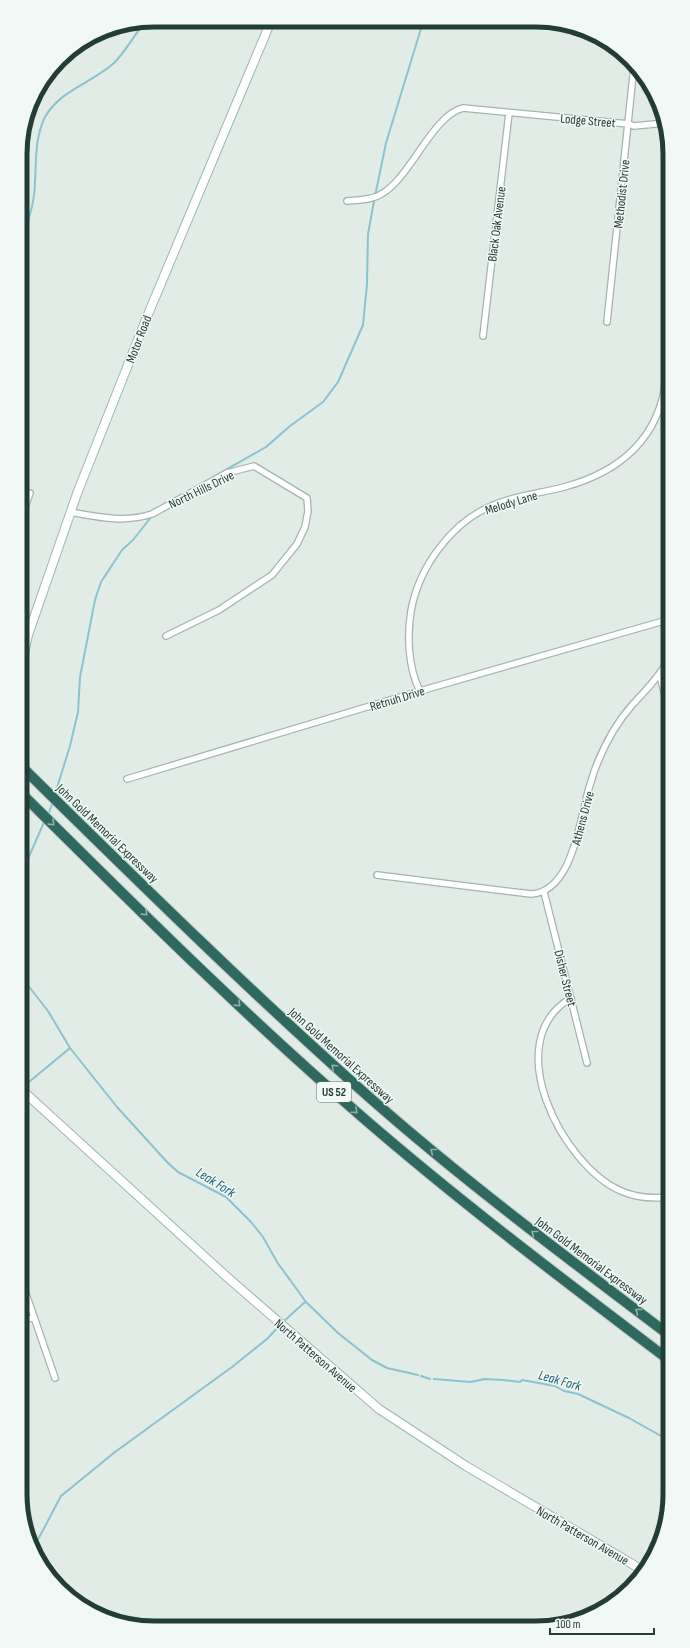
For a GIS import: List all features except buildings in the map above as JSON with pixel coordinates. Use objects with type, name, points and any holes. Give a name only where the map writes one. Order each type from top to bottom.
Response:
[{"type":"highway","name":"John Gold Memorial Expressway","points":[[27,772],[185,927],[352,1082],[489,1197],[663,1330]]},
{"type":"highway","name":"US 52","points":[[27,799],[251,1017],[360,1115],[415,1162],[519,1246],[663,1355]]},
{"type":"main road","name":"Motor Road","points":[[27,639],[70,512],[149,312],[268,27]]},
{"type":"main road","name":"North Patterson Avenue","points":[[27,1095],[253,1300],[379,1409],[466,1466],[639,1568]]},
{"type":"street","name":"Methodist Drive","points":[[607,322],[633,73]]},
{"type":"street","name":"Lodge Street","points":[[347,201],[371,198],[383,193],[400,178],[435,131],[456,110],[463,108],[629,124],[634,126],[659,124]]},
{"type":"street","name":"Black Oak Avenue","points":[[483,336],[509,113]]},
{"type":"street","name":"Melody Lane","points":[[420,691],[416,684],[410,656],[411,615],[416,590],[424,572],[438,551],[459,527],[482,510],[512,499],[564,487],[598,476],[631,453],[643,438],[656,414],[663,394]]},
{"type":"street","name":"North Hills Drive","points":[[70,512],[116,520],[141,517],[152,514],[227,474],[254,466],[306,498],[308,511],[305,526],[297,544],[272,575],[219,610],[166,636]]},
{"type":"street","points":[[27,501],[30,493]]},
{"type":"street","name":"Retnuh Drive","points":[[127,780],[420,691],[663,621]]},
{"type":"street","name":"Athens Drive","points":[[544,892],[561,874],[578,839],[585,803],[604,748],[621,719],[660,676],[663,670]]},
{"type":"street","points":[[660,676],[663,688]]},
{"type":"street","points":[[377,875],[531,894],[544,892]]},
{"type":"street","name":"Disher Street","points":[[544,892],[587,1063]]},
{"type":"street","points":[[571,998],[559,1005],[545,1023],[538,1045],[537,1062],[540,1082],[557,1125],[570,1145],[600,1178],[621,1191],[638,1197],[651,1199],[663,1198]]},
{"type":"street","points":[[27,1297],[55,1378]]},
{"type":"street","points":[[27,1319],[34,1317]]},
{"type":"waterway","points":[[164,505],[266,447],[290,426],[323,402],[338,382],[363,325],[367,284],[368,234],[374,201],[386,143],[421,27]]},
{"type":"waterway","points":[[27,223],[33,202],[37,146],[41,126],[45,117],[59,100],[114,63],[140,28]]},
{"type":"waterway","points":[[55,794],[70,746],[78,712],[80,677],[95,600],[101,582],[122,550],[133,540],[152,516]]},
{"type":"waterway","points":[[48,815],[53,802]]},
{"type":"waterway","points":[[27,861],[45,820]]},
{"type":"waterway","name":"Leak Fork","points":[[27,984],[48,1011],[70,1048],[117,1107],[178,1172],[226,1197],[251,1222],[263,1237],[277,1262],[306,1302],[338,1333],[372,1360],[387,1368],[418,1375]]},
{"type":"waterway","points":[[27,1084],[70,1048]]},
{"type":"waterway","points":[[283,1322],[305,1302]]},
{"type":"waterway","points":[[37,1542],[61,1496],[115,1452],[232,1367],[267,1339],[280,1325]]},
{"type":"waterway","name":"Leak Fork","points":[[421,1376],[430,1379]]},
{"type":"waterway","name":"Leak Fork","points":[[434,1379],[470,1382],[485,1379],[520,1382],[522,1380],[555,1386],[564,1391],[578,1394],[629,1418],[663,1437]]}]
